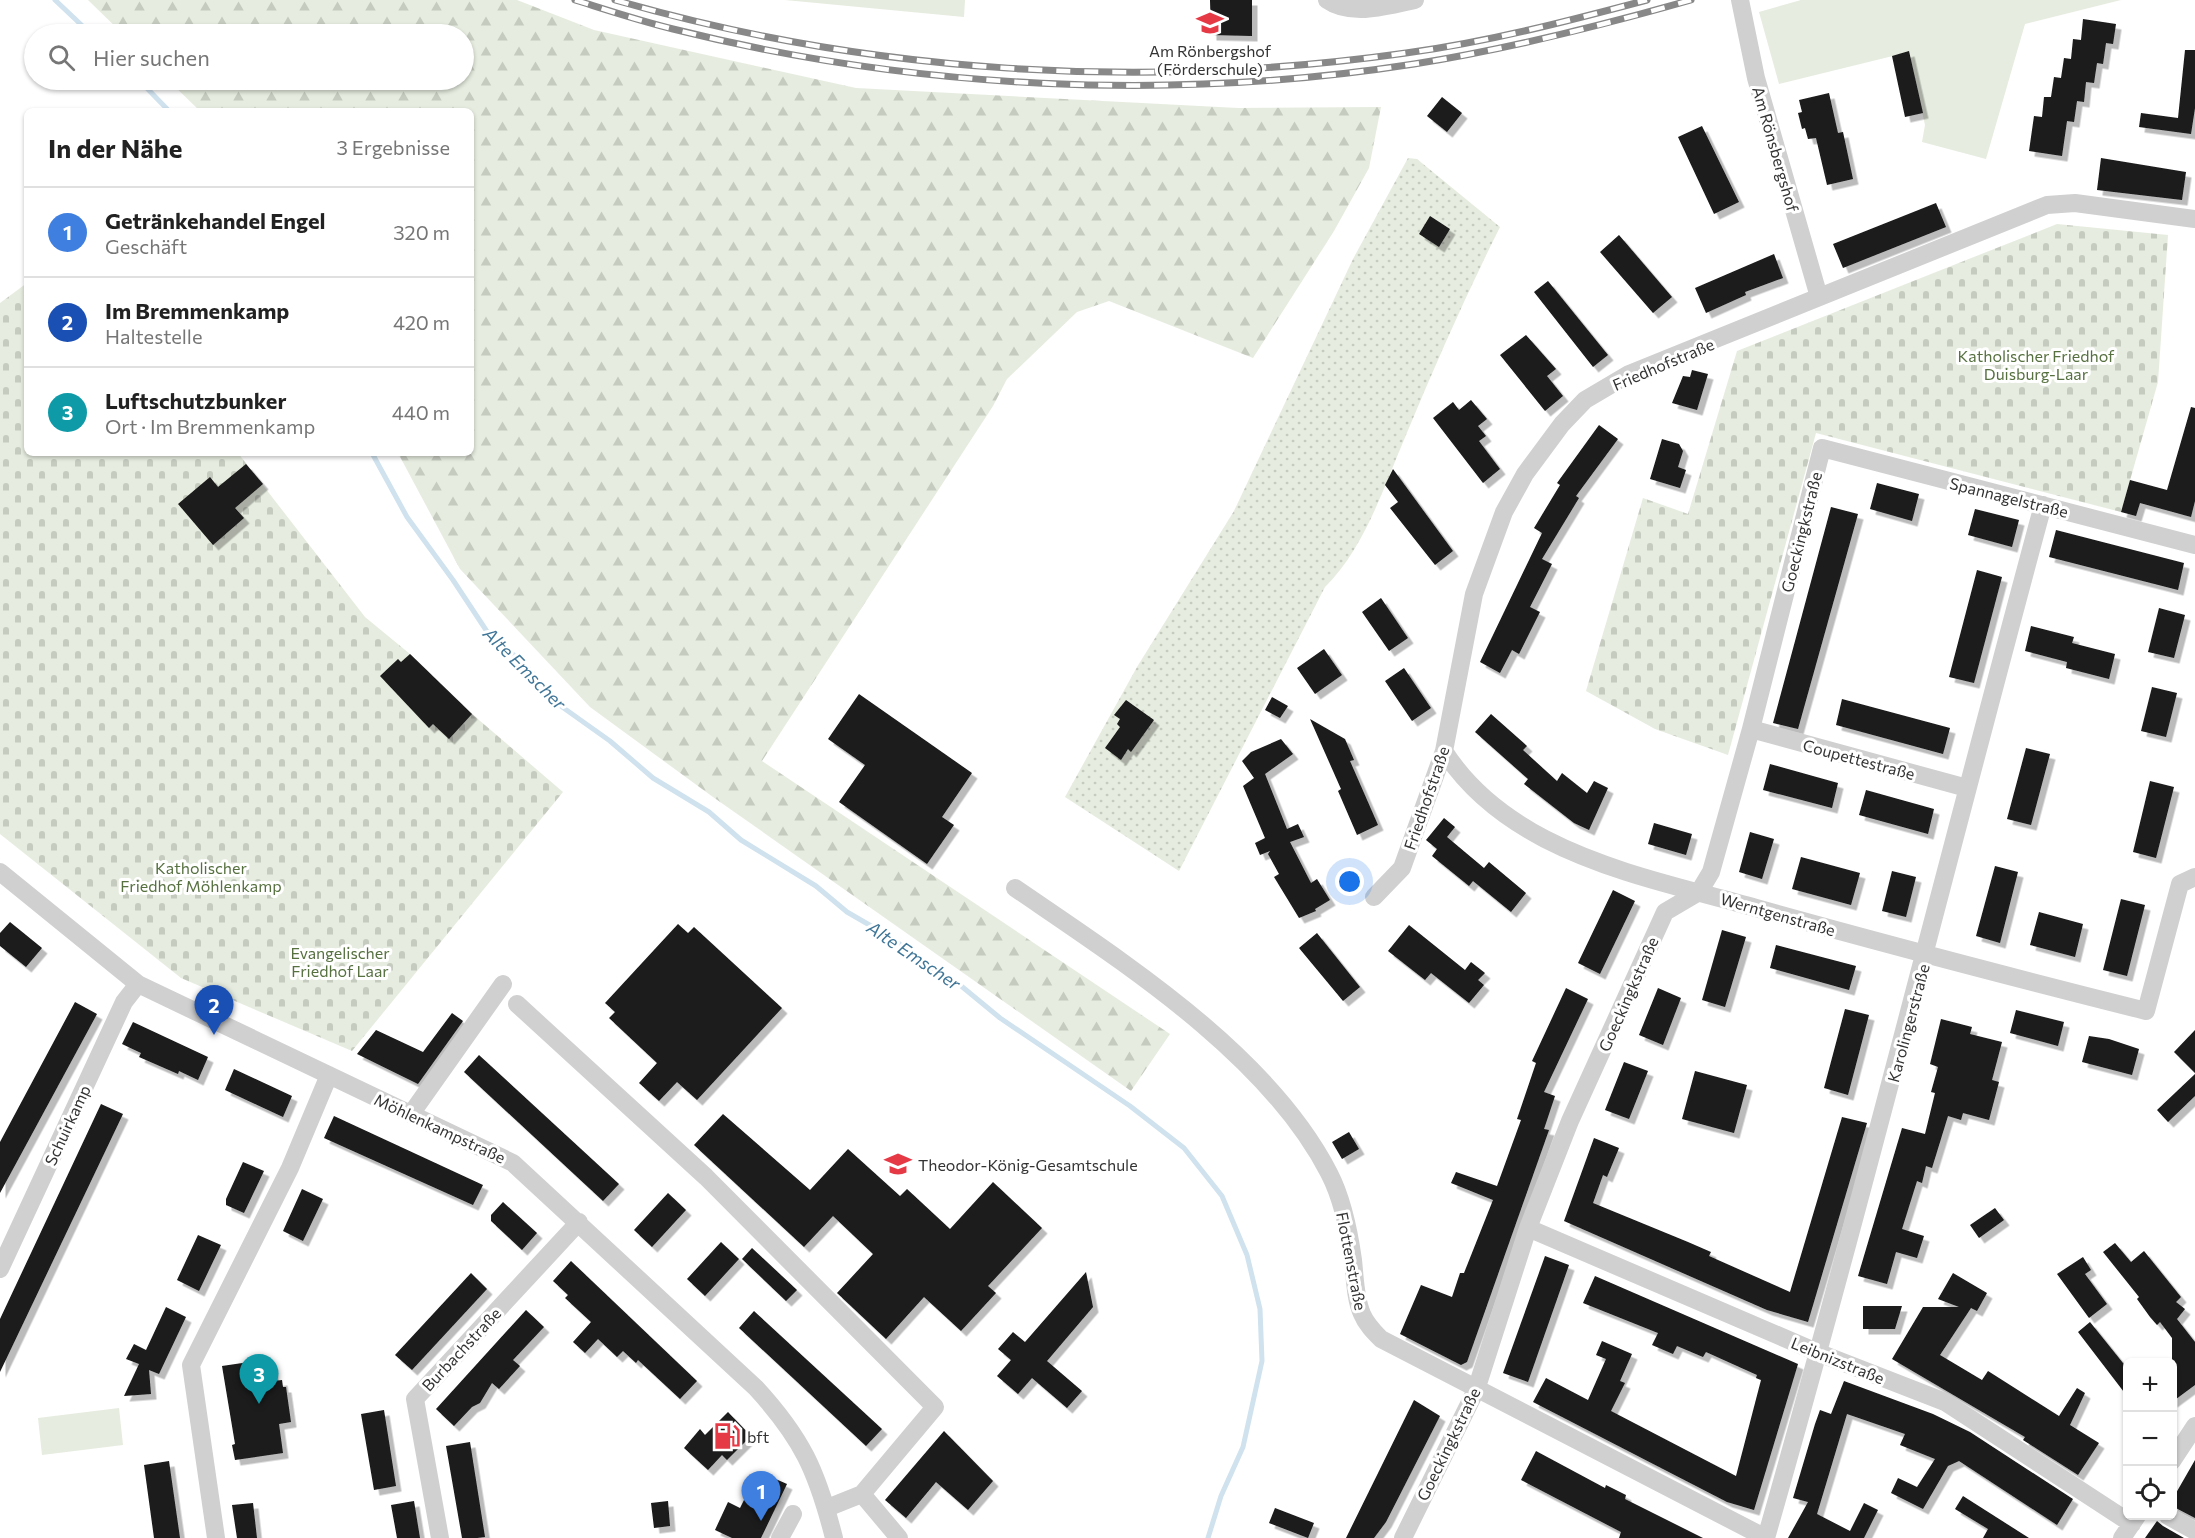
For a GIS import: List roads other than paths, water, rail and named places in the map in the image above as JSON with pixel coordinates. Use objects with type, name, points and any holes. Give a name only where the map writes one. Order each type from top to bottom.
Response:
[{"type":"street","points":[[1327,0],[1337,7],[1353,10],[1415,0]]},
{"type":"street","name":"Am Rönsbergshof","points":[[1740,0],[1756,78],[1819,297]]},
{"type":"street","name":"Friedhofstraße","points":[[1374,897],[1402,868],[1444,751],[1463,642],[1480,573],[1504,512],[1525,474],[1554,433],[1585,400],[1629,374],[2047,205],[2074,203],[2195,219]]},
{"type":"street","name":"Spannagelstraße","points":[[1822,448],[2195,545]]},
{"type":"street","name":"Goeckingkstraße","points":[[1403,1538],[1476,1390],[1528,1228],[1570,1121],[1665,912],[1699,892],[1711,872],[1822,448]]},
{"type":"street","name":"Karolingerstraße","points":[[1766,1538],[1819,1353],[1926,955],[1967,788],[2043,505]]},
{"type":"street","name":"Coupettestraße","points":[[1750,729],[1967,788]]},
{"type":"street","name":"Werntgenstraße","points":[[1444,751],[1459,774],[1512,819],[1546,839],[1644,878],[1926,955],[2146,1011],[2180,884],[2195,877]]},
{"type":"street","name":"Möhlenkampstraße","points":[[3,879],[138,984],[513,1162],[756,1388],[786,1421],[801,1444],[827,1508],[834,1538]]},
{"type":"street","name":"Flottenstraße","points":[[1015,888],[1154,986],[1215,1038],[1276,1098],[1301,1128],[1330,1175],[1346,1221],[1359,1306],[1372,1330],[1394,1348],[1766,1538]]},
{"type":"street","name":"Schuirkamp","points":[[0,1269],[124,1002],[138,984]]},
{"type":"street","points":[[411,1114],[503,984]]},
{"type":"street","points":[[517,1005],[706,1177],[935,1407],[862,1494],[827,1508]]},
{"type":"street","points":[[216,1538],[191,1365],[290,1168],[329,1075]]},
{"type":"street","name":"Burbachstraße","points":[[440,1538],[415,1399],[579,1222]]},
{"type":"street","name":"Leibnizstraße","points":[[1528,1228],[1819,1353],[1945,1402],[2130,1526]]},
{"type":"street","points":[[2177,1453],[2195,1426]]},
{"type":"street","points":[[862,1494],[899,1538]]},
{"type":"street","points":[[780,1538],[793,1514]]},
{"type":"street","points":[[2176,1520],[2195,1531]]},
{"type":"waterway","name":"Alte Emscher","points":[[55,0],[80,24]]},
{"type":"waterway","name":"Alte Emscher","points":[[149,90],[166,108]]},
{"type":"waterway","name":"Alte Emscher","points":[[374,456],[407,517],[486,630],[530,670],[558,704],[610,741],[653,778],[709,812],[741,840],[816,886],[847,912],[892,938],[929,968],[960,985],[1000,1018],[1130,1106],[1184,1148],[1222,1196],[1247,1255],[1260,1309],[1262,1361],[1243,1447],[1221,1496],[1208,1538]]},
{"type":"railway","points":[[575,0],[673,29],[764,49],[856,65],[949,76],[1042,83],[1136,85],[1229,83],[1322,76],[1414,64],[1554,36],[1691,0]]},
{"type":"railway","points":[[615,0],[712,25],[810,45],[908,59],[1008,68],[1108,72],[1207,71],[1307,64],[1406,53],[1497,37],[1647,0]]},
{"type":"place","name":"Am Rönbergshof (Förderschule)","points":[[1210,23]]},
{"type":"place","name":"Im Bremmenkamp","points":[[214,1035]]},
{"type":"place","name":"Theodor-König-Gesamtschule","points":[[898,1164]]},
{"type":"place","name":"Luftschutzbunker","points":[[259,1404]]},
{"type":"place","name":"bft","points":[[727,1436]]},
{"type":"place","name":"Getränkehandel Engel","points":[[761,1521]]},
{"type":"park label","name":"Katholischer Friedhof Duisburg-Laar","points":[[2036,364]]},
{"type":"park label","name":"Katholischer Friedhof Möhlenkamp","points":[[201,876]]},
{"type":"park label","name":"Evangelischer Friedhof Laar","points":[[340,961]]}]
